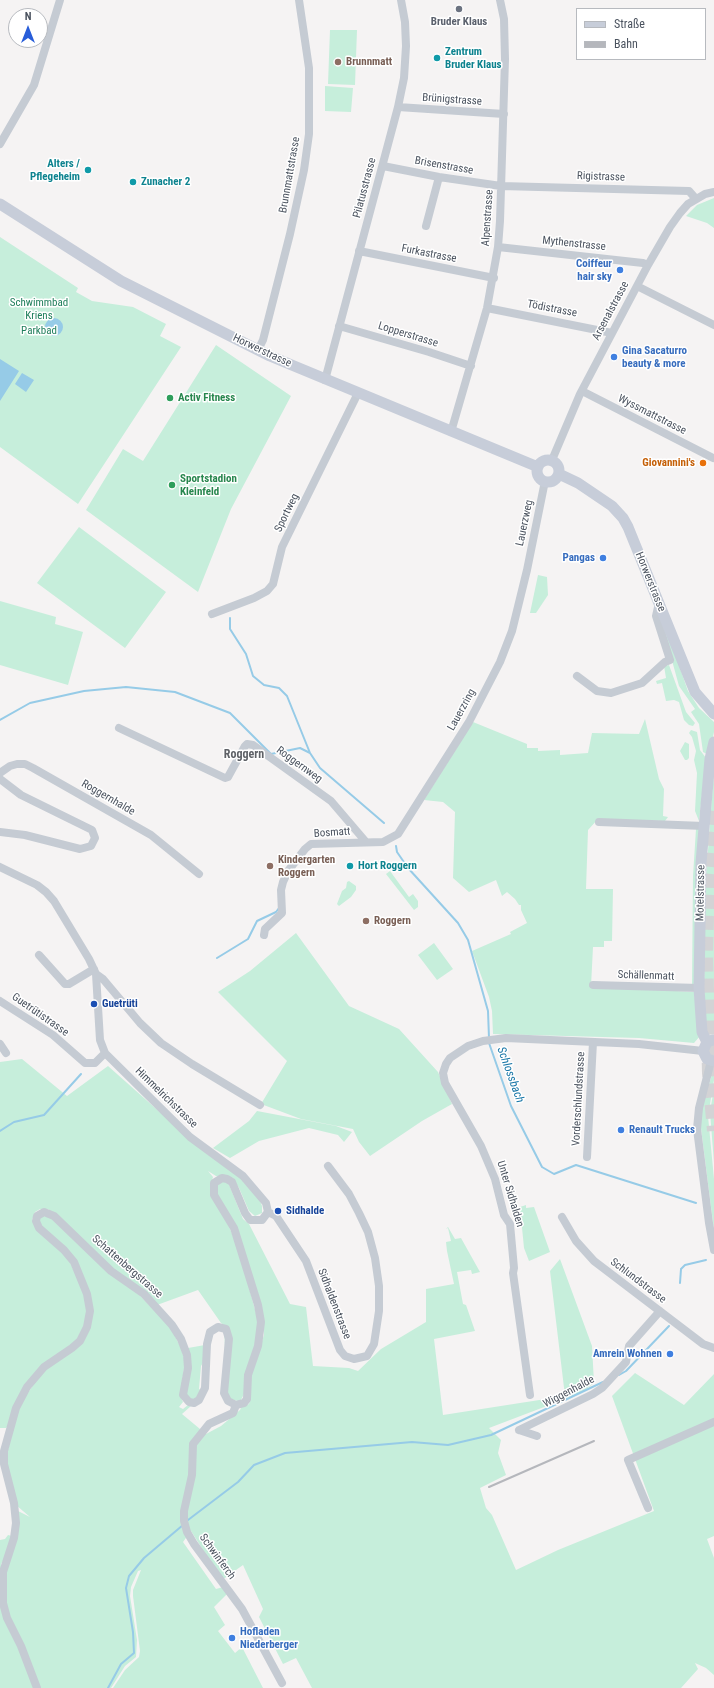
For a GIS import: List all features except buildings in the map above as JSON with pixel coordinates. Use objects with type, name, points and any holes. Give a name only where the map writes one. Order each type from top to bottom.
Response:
[{"type":"street","points":[[0,144],[34,85],[60,0]]},
{"type":"street","name":"Brunnmattstrasse","points":[[258,350],[263,340],[290,234],[304,170],[308,140],[310,112],[309,68],[300,0]]},
{"type":"street","name":"Pilatusstrasse","points":[[326,380],[339,326],[383,166],[404,78],[406,46],[405,22],[401,0]]},
{"type":"street","name":"Alpenstrasse","points":[[451,432],[487,308],[494,278],[498,247],[504,114],[505,36],[500,0]]},
{"type":"street","name":"Brünigstrasse","points":[[398,107],[504,114]]},
{"type":"street","name":"Brisenstrasse","points":[[383,166],[439,177],[501,186]]},
{"type":"street","points":[[426,226],[439,177]]},
{"type":"street","name":"Rigistrasse","points":[[501,186],[689,191],[696,199]]},
{"type":"street","name":"Arsenalstrasse","points":[[552,460],[563,431],[612,333],[648,266],[680,213],[696,199],[714,192]]},
{"type":"street","name":"Horwerstrasse","points":[[0,204],[121,282],[258,350],[326,380],[538,467]]},
{"type":"street","name":"Mythenstrasse","points":[[498,247],[643,263],[648,266]]},
{"type":"street","name":"Furkastrasse","points":[[359,252],[494,278]]},
{"type":"street","points":[[637,286],[714,325]]},
{"type":"street","name":"Tödistrasse","points":[[487,308],[612,333]]},
{"type":"street","name":"Lopperstrasse","points":[[339,326],[471,366]]},
{"type":"street","name":"Wyssmattstrasse","points":[[582,391],[713,458]]},
{"type":"street","name":"Sportweg","points":[[212,614],[254,598],[267,591],[273,584],[282,547],[358,393]]},
{"type":"street","points":[[545,460],[552,460],[558,466],[559,474],[552,481],[545,481],[538,475],[538,467],[545,460]]},
{"type":"street","name":"Horwerstrasse","points":[[559,474],[578,482],[612,506],[623,518],[695,692],[714,714]]},
{"type":"street","name":"Lauerzweg","points":[[527,570],[545,481]]},
{"type":"street","name":"Lauerzring","points":[[366,842],[383,842],[398,834],[469,722],[503,654],[515,619],[527,570]]},
{"type":"street","points":[[577,676],[597,691],[611,693],[642,683],[665,662],[670,660],[656,616],[659,603]]},
{"type":"street","name":"Roggernweg","points":[[120,728],[225,778],[228,776],[245,746],[247,744],[253,745],[331,801],[366,842]]},
{"type":"street","name":"Motelstrasse","points":[[708,1044],[702,1032],[699,988],[701,863],[710,759],[714,742]]},
{"type":"street","name":"Roggernhalde","points":[[0,773],[10,766],[17,764],[25,764],[33,768],[151,835],[199,874]]},
{"type":"street","points":[[0,779],[21,796],[92,830],[95,838],[91,846],[80,849],[25,835],[0,832]]},
{"type":"street","points":[[598,822],[704,826]]},
{"type":"street","name":"Bosmatt","points":[[264,935],[265,929],[282,913],[281,890],[283,882],[288,871],[305,849],[311,844],[366,842]]},
{"type":"street","name":"Himmelrichstrasse","points":[[0,867],[40,886],[46,892],[54,901],[95,972],[104,980],[140,1024],[160,1043],[260,1105]]},
{"type":"street","points":[[39,955],[65,984],[69,984],[95,972]]},
{"type":"street","name":"Himmelrichstrasse","points":[[95,972],[100,1040],[105,1053],[112,1062],[190,1137],[243,1176],[266,1203],[268,1212]]},
{"type":"street","name":"Schällenmatt","points":[[593,984],[699,988]]},
{"type":"street","name":"Guetrütistrasse","points":[[0,1001],[53,1035],[85,1063],[93,1063],[105,1053]]},
{"type":"street","name":"Vorderschlundstrasse","points":[[489,1040],[522,1038],[639,1044],[708,1044]]},
{"type":"street","name":"Unter Sidhalden","points":[[489,1040],[464,1048],[450,1058],[444,1068],[444,1078],[489,1162],[504,1215],[510,1224],[514,1268],[513,1273],[530,1395]]},
{"type":"street","name":"Vorderschlundstrasse","points":[[587,1157],[593,1042]]},
{"type":"street","points":[[0,1044],[6,1053]]},
{"type":"street","points":[[708,1044],[707,1059],[712,1061],[699,1108],[697,1129],[714,1250]]},
{"type":"street","name":"Sidhaldenstrasse","points":[[268,1212],[276,1216],[306,1261],[340,1350],[345,1356],[354,1359],[367,1356],[374,1344],[379,1310],[379,1286],[375,1258],[360,1214],[349,1194],[328,1166]]},
{"type":"street","points":[[236,1405],[244,1403],[248,1396],[249,1371],[260,1336],[260,1315],[234,1228],[214,1195],[214,1183],[222,1178],[232,1182],[243,1210],[250,1220],[260,1220],[268,1212]]},
{"type":"street","name":"Schattenbergstrasse","points":[[37,1688],[21,1646],[7,1618],[3,1603],[3,1572],[14,1538],[16,1523],[14,1502],[4,1464],[4,1451],[16,1408],[27,1387],[44,1367],[80,1341],[87,1327],[90,1311],[87,1294],[74,1262],[68,1254],[39,1228],[36,1221],[38,1215],[44,1212],[54,1216],[111,1272],[144,1294],[172,1325],[181,1339],[187,1355],[188,1368],[183,1396],[189,1402],[194,1403],[199,1400],[205,1388],[207,1344],[210,1332],[218,1327],[226,1329],[229,1339],[224,1393],[228,1401],[236,1405]]},
{"type":"street","name":"Schlundstrasse","points":[[562,1217],[576,1242],[594,1261],[703,1344],[714,1348]]},
{"type":"street","name":"Wiggenhalde","points":[[537,1436],[519,1430],[593,1394],[626,1362],[629,1346],[660,1311]]},
{"type":"street","name":"Schwinferch","points":[[236,1405],[233,1413],[209,1424],[193,1444],[192,1475],[185,1506],[184,1521],[187,1532],[194,1544],[242,1609],[282,1683]]},
{"type":"street","points":[[648,1508],[628,1460],[714,1422]]},
{"type":"green space","points":[[330,30],[357,30],[355,85],[328,84]]},
{"type":"green space","points":[[325,86],[353,88],[351,112],[325,111]]},
{"type":"green space","points":[[714,198],[714,228],[707,223],[686,216],[697,205]]},
{"type":"green space","points":[[0,237],[78,288],[76,292],[92,301],[133,307],[166,324],[160,336],[181,347],[78,504],[0,447]]},
{"type":"green space","name":"Sportstadion Kleinfeld","points":[[216,345],[291,396],[231,509],[198,592],[86,510],[123,449],[143,461]]},
{"type":"green space","points":[[79,527],[166,592],[125,648],[37,583]]},
{"type":"green space","points":[[538,575],[547,577],[548,595],[536,613],[530,613]]},
{"type":"green space","points":[[0,601],[56,617],[55,624],[83,632],[68,685],[0,665]]},
{"type":"green space","points":[[660,617],[688,691],[699,708],[714,722],[714,732],[709,755],[703,752],[699,724],[691,712],[695,709],[679,686]]},
{"type":"green space","points":[[669,665],[686,712],[695,723],[693,726],[689,725],[684,720],[679,702],[674,700],[666,701],[662,683],[657,684],[656,681],[666,678],[664,666]]},
{"type":"green space","points":[[645,719],[659,779],[664,789],[663,816],[668,817],[665,821],[598,819],[588,830],[586,889],[613,889],[612,941],[604,941],[604,947],[593,947],[591,986],[694,992],[700,1036],[694,1043],[639,1038],[493,1034],[492,1011],[489,997],[472,951],[511,934],[510,932],[527,923],[521,910],[521,905],[519,905],[507,892],[502,896],[496,880],[469,892],[453,878],[455,812],[443,802],[424,800],[473,722],[527,744],[527,748],[538,748],[538,751],[560,750],[560,755],[588,753],[592,733],[639,734]]},
{"type":"green space","points":[[691,730],[697,732],[700,750],[706,758],[699,821],[695,811],[697,773],[694,760],[696,751],[692,737],[689,733]]},
{"type":"green space","points":[[685,742],[689,744],[689,758],[687,760],[685,760],[680,751]]},
{"type":"green space","points":[[714,771],[714,1032],[708,1029],[706,1023],[704,987],[706,877]]},
{"type":"green space","points":[[696,829],[699,829],[696,984],[692,985],[693,876]]},
{"type":"green space","points":[[390,871],[409,897],[413,894],[418,901],[418,907],[414,910],[386,874]]},
{"type":"green space","points":[[349,881],[356,886],[356,890],[351,897],[339,906],[337,904],[342,891],[346,888],[347,882]]},
{"type":"green space","points":[[296,933],[349,1006],[399,1029],[438,1072],[452,1104],[422,1121],[370,1156],[359,1142],[353,1129],[301,1119],[261,1104],[287,1061],[218,992],[250,971]]},
{"type":"green space","points":[[434,943],[453,969],[437,980],[418,955]]},
{"type":"green space","points":[[22,1059],[67,1096],[108,1066],[207,1154],[234,1171],[260,1201],[262,1213],[255,1216],[249,1211],[233,1178],[216,1176],[208,1171],[213,1177],[210,1188],[211,1194],[235,1237],[259,1324],[245,1392],[241,1400],[238,1401],[227,1398],[224,1325],[221,1323],[198,1290],[157,1305],[116,1272],[48,1209],[40,1209],[35,1212],[32,1220],[66,1254],[87,1299],[87,1320],[75,1343],[44,1365],[8,1426],[6,1428],[0,1428],[0,1062]]},
{"type":"green space","points":[[714,1068],[714,1080],[708,1116],[714,1179],[714,1230],[700,1121],[703,1104]]},
{"type":"green space","points":[[714,1088],[714,1163],[710,1112]]},
{"type":"green space","points":[[257,1111],[336,1126],[352,1132],[344,1142],[338,1135],[309,1128],[259,1141],[230,1158],[213,1148],[249,1121]]},
{"type":"green space","points":[[221,1182],[228,1182],[243,1219],[249,1224],[290,1304],[306,1307],[313,1366],[349,1368],[358,1371],[381,1349],[426,1322],[426,1289],[454,1284],[446,1242],[451,1241],[448,1228],[446,1229],[448,1227],[455,1239],[461,1238],[480,1272],[472,1274],[471,1270],[457,1272],[463,1304],[466,1305],[475,1331],[434,1339],[443,1415],[565,1396],[550,1271],[560,1259],[592,1346],[594,1383],[581,1393],[489,1428],[501,1440],[498,1453],[506,1475],[480,1488],[486,1508],[492,1515],[516,1570],[558,1550],[654,1511],[612,1396],[635,1373],[684,1405],[714,1374],[714,1536],[707,1539],[714,1558],[714,1675],[706,1668],[695,1663],[698,1669],[681,1688],[312,1688],[296,1658],[283,1664],[259,1617],[263,1609],[243,1565],[222,1580],[191,1531],[183,1542],[216,1589],[223,1587],[227,1594],[214,1607],[225,1625],[218,1631],[235,1653],[242,1647],[263,1688],[113,1688],[125,1670],[139,1657],[140,1651],[133,1590],[141,1570],[138,1571],[131,1587],[130,1596],[137,1640],[136,1657],[125,1666],[111,1688],[39,1688],[6,1610],[4,1579],[18,1511],[30,1517],[16,1505],[5,1461],[20,1404],[43,1371],[70,1353],[92,1317],[77,1263],[40,1224],[40,1218],[42,1216],[51,1217],[131,1286],[171,1328],[181,1348],[185,1362],[180,1396],[183,1402],[179,1407],[183,1409],[188,1405],[191,1406],[182,1414],[206,1434],[221,1426],[240,1410],[242,1406],[249,1404],[251,1395],[250,1377],[264,1335],[262,1312],[217,1195],[216,1187]]},
{"type":"green space","points":[[526,1205],[526,1208],[534,1207],[550,1252],[529,1261],[524,1248],[520,1207]]},
{"type":"green space","points":[[205,1345],[199,1389],[201,1390],[203,1380],[203,1387],[197,1398],[190,1400],[185,1395],[189,1367],[188,1348]]},
{"type":"green space","points":[[8,1535],[12,1536],[6,1556],[1,1564],[1,1603],[35,1688],[0,1688],[0,1540],[5,1539]]},
{"type":"water","points":[[50,318],[58,318],[63,323],[61,334],[58,336],[50,336],[45,331],[45,323]]},
{"type":"water","points":[[0,359],[19,371],[0,401]]},
{"type":"water","points":[[22,373],[34,380],[26,392],[15,384]]},
{"type":"waterway","points":[[230,618],[230,629],[246,654],[253,676],[264,685],[279,688],[287,696],[310,753]]},
{"type":"waterway","points":[[0,720],[30,703],[84,691],[126,687],[175,692],[230,713],[271,754],[300,748],[310,753],[320,768],[384,823]]},
{"type":"waterway","name":"Schlossbach","points":[[396,846],[397,852],[408,868],[458,923],[468,940],[488,1011],[489,1038]]},
{"type":"waterway","points":[[217,958],[248,939],[257,921],[276,912],[279,908]]},
{"type":"waterway","name":"Schlossbach","points":[[489,1043],[511,1106],[542,1167],[554,1174],[576,1165],[696,1203]]},
{"type":"waterway","points":[[0,1131],[14,1122],[44,1115],[81,1074]]},
{"type":"waterway","points":[[680,1283],[681,1269],[685,1265],[706,1260]]},
{"type":"waterway","points":[[619,1375],[626,1371],[669,1326]]},
{"type":"waterway","points":[[188,1520],[238,1482],[254,1465],[285,1453],[412,1442],[448,1445],[491,1435],[603,1382]]},
{"type":"waterway","points":[[108,1688],[121,1664],[134,1653],[133,1632],[126,1588],[129,1576],[144,1558],[183,1525]]},
{"type":"tunnel","points":[[714,811],[708,875],[706,954],[709,1073],[714,1131]]},
{"type":"railway","points":[[489,1487],[594,1441]]},
{"type":"place","name":"Bruder Klaus","points":[[459,9]]},
{"type":"place","name":"Zentrum Bruder Klaus","points":[[437,58]]},
{"type":"place","name":"Brunnmatt","points":[[338,62]]},
{"type":"place","name":"Alters / Pflegeheim","points":[[88,170]]},
{"type":"place","name":"Zunacher 2","points":[[133,182]]},
{"type":"place","name":"Coiffeur hair sky","points":[[620,270]]},
{"type":"place","name":"Gina Sacaturro beauty & more","points":[[614,357]]},
{"type":"place","name":"Activ Fitness","points":[[170,398]]},
{"type":"place","name":"Giovannini's","points":[[703,463]]},
{"type":"place","name":"Sportstadion Kleinfeld","points":[[172,485]]},
{"type":"place","name":"Pangas","points":[[603,558]]},
{"type":"place","name":"Kindergarten Roggern","points":[[270,866]]},
{"type":"place","name":"Hort Roggern","points":[[350,866]]},
{"type":"place","name":"Roggern","points":[[366,921]]},
{"type":"place","name":"Guetrüti","points":[[94,1004]]},
{"type":"place","name":"Renault Trucks","points":[[621,1130]]},
{"type":"place","name":"Sidhalde","points":[[278,1211]]},
{"type":"place","name":"Amrein Wohnen","points":[[670,1354]]},
{"type":"place","name":"Hofladen Niederberger","points":[[232,1638]]},
{"type":"district","name":"Roggern","points":[[244,755]]},
{"type":"park label","name":"Schwimmbad Kriens","points":[[39,309]]},
{"type":"park label","name":"Parkbad","points":[[39,331]]}]
